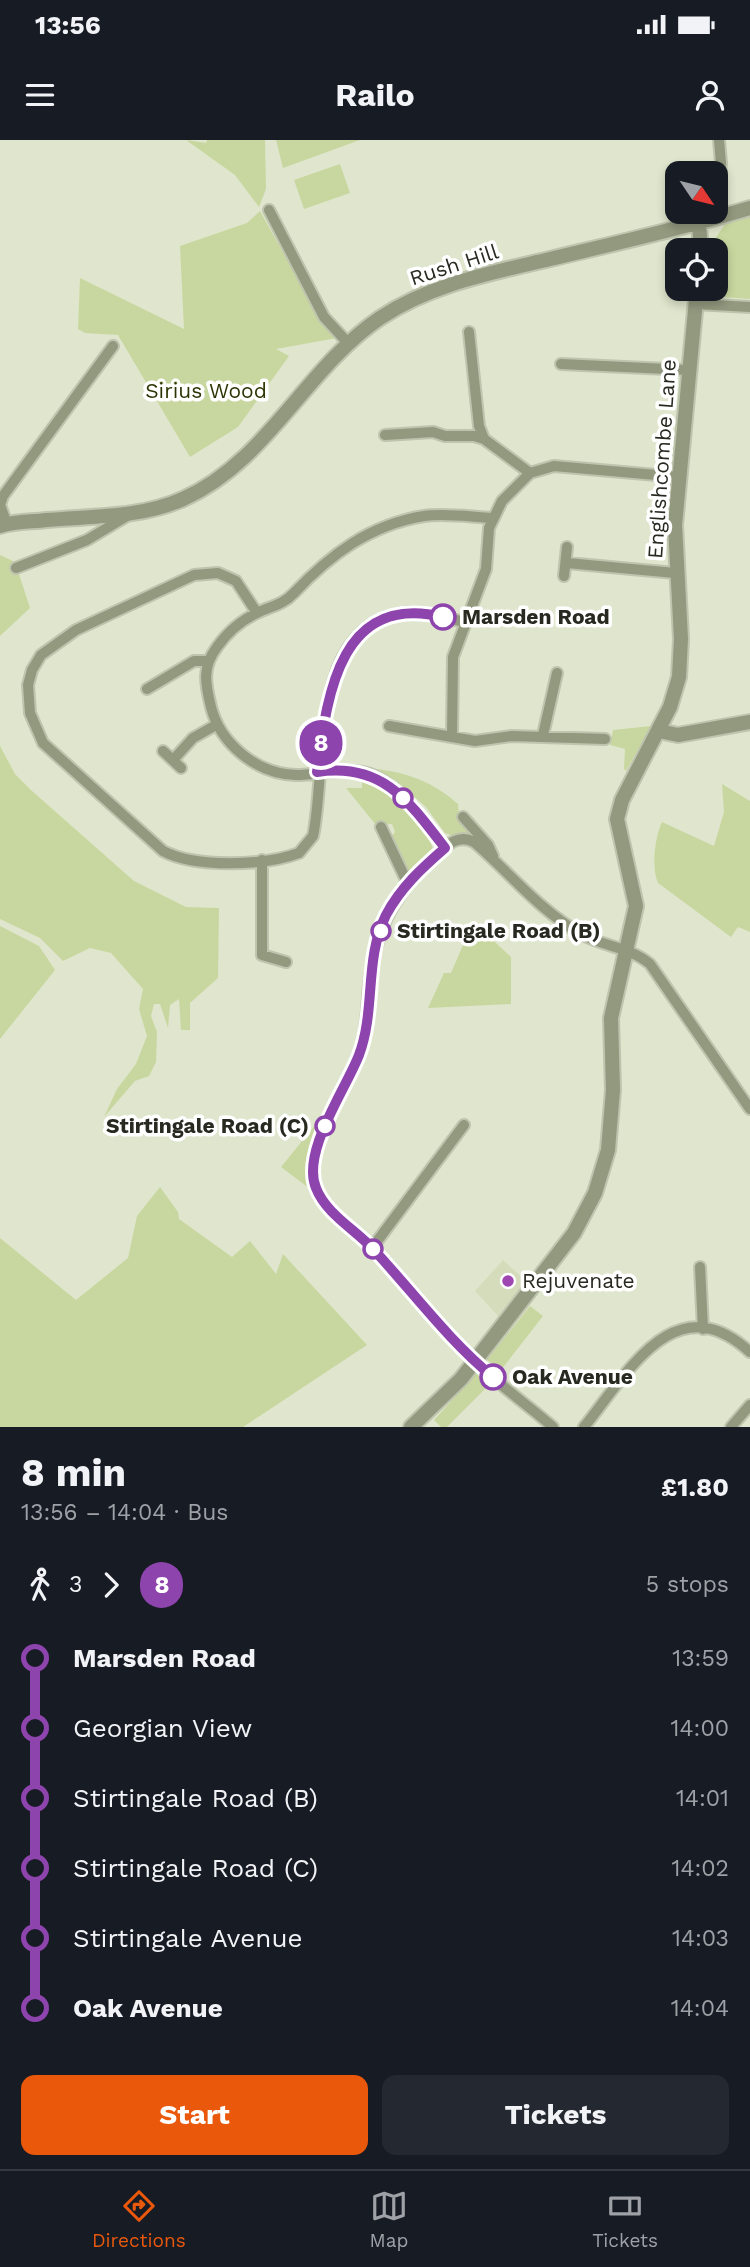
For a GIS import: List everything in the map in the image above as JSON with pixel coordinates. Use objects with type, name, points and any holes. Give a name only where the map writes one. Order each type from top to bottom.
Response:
[{"type":"street","points":[[719,140],[721,161]]},
{"type":"street","name":"Rush Hill","points":[[728,211],[750,208]]},
{"type":"street","points":[[269,210],[324,317],[348,343]]},
{"type":"street","name":"Rush Hill","points":[[113,346],[3,496],[0,505],[3,525],[129,514],[181,500],[215,482],[247,456],[325,365],[348,343],[407,303],[456,283],[695,224]]},
{"type":"street","name":"Englishcombe Lane","points":[[411,1427],[446,1397],[574,1233],[595,1193],[608,1150],[613,1090],[611,1018],[636,906],[617,819],[622,800],[670,707],[679,677],[681,639],[675,573],[679,477],[696,301]]},
{"type":"street","points":[[721,301],[750,307]]},
{"type":"street","points":[[469,332],[479,426],[484,439]]},
{"type":"street","points":[[561,364],[688,370]]},
{"type":"street","points":[[385,435],[433,432],[484,439],[530,472]]},
{"type":"street","points":[[452,737],[451,670],[486,569],[492,518],[502,501],[530,472],[554,466],[679,477]]},
{"type":"street","name":"Rush Hill","points":[[16,568],[87,540],[129,514]]},
{"type":"street","points":[[445,848],[424,821],[387,784],[373,775],[358,772],[279,772],[249,759],[223,737],[216,725],[206,682],[207,661],[233,629],[257,613],[281,604],[332,555],[376,530],[424,516],[492,518]]},
{"type":"street","points":[[564,576],[567,547]]},
{"type":"street","points":[[566,563],[675,573]]},
{"type":"street","points":[[257,613],[236,581],[218,573],[194,575],[59,640],[37,660],[28,685],[30,713],[35,730],[49,752],[163,851],[185,861],[208,863],[262,860],[299,853],[308,845],[316,824],[317,772],[331,685],[349,648],[361,634],[387,618],[411,612],[466,622]]},
{"type":"street","points":[[147,689],[194,661],[207,661]]},
{"type":"street","points":[[543,735],[557,673]]},
{"type":"street","points":[[659,731],[678,735],[750,722]]},
{"type":"street","points":[[163,751],[177,764],[193,738],[216,725]]},
{"type":"street","points":[[389,726],[475,741],[543,735],[605,739]]},
{"type":"street","points":[[463,817],[488,845],[496,861]]},
{"type":"street","points":[[381,827],[407,882]]},
{"type":"street","points":[[553,1427],[474,1361],[372,1248],[324,1201],[314,1185],[314,1166],[324,1128],[363,1041],[377,942],[386,915],[407,882],[445,848],[460,839],[474,842],[535,902],[565,924],[610,947],[638,954],[650,964],[750,1110]]},
{"type":"street","points":[[262,860],[262,955],[286,962]]},
{"type":"street","points":[[372,1248],[464,1125]]},
{"type":"street","points":[[700,1267],[703,1329]]},
{"type":"street","points":[[584,1427],[658,1339],[679,1328],[721,1332],[750,1352]]},
{"type":"street","points":[[731,1427],[750,1405]]},
{"type":"shaded area","points":[[503,1260],[526,1281],[498,1316],[475,1291]]},
{"type":"green space","points":[[186,140],[206,143],[207,140],[265,140],[266,189],[259,207],[235,175]]},
{"type":"green space","points":[[276,140],[360,140],[283,168]]},
{"type":"green space","points":[[340,164],[350,193],[304,209],[294,180]]},
{"type":"green space","name":"Sirius Wood","points":[[260,211],[310,301],[337,338],[276,349],[289,356],[238,427],[190,457],[118,335],[85,333],[78,329],[80,278],[184,329],[180,246],[247,223]]},
{"type":"green space","points":[[750,216],[750,299],[728,297],[728,238],[716,238],[728,223]]},
{"type":"green space","points":[[0,555],[15,562],[30,608],[0,636]]},
{"type":"green space","points":[[651,726],[626,771],[625,749],[610,745],[613,730]]},
{"type":"green space","points":[[0,746],[15,774],[134,881],[186,907],[219,908],[218,978],[190,1003],[190,1030],[181,1030],[179,999],[170,1005],[168,1028],[160,1004],[154,1004],[151,1016],[157,1032],[156,1062],[149,1076],[135,1081],[104,1117],[117,1089],[136,1064],[147,1036],[139,1009],[143,989],[111,953],[90,948],[63,961],[40,938],[0,919]]},
{"type":"green space","points":[[376,769],[420,780],[449,796],[458,804],[459,816],[487,848],[445,833],[426,807],[395,780],[375,772]]},
{"type":"green space","points":[[362,780],[373,782],[395,796],[406,806],[430,841],[434,851],[408,875],[390,838],[395,832],[392,824],[376,825],[346,788],[362,788]]},
{"type":"green space","points":[[722,784],[750,801],[750,932],[738,927],[731,937],[658,883],[654,861],[662,822],[714,846],[724,812]]},
{"type":"green space","points":[[473,922],[511,957],[511,1004],[428,1008],[444,973],[451,973]]},
{"type":"green space","points":[[0,926],[39,946],[55,970],[0,1039]]},
{"type":"green space","points":[[333,1103],[322,1126],[313,1191],[281,1167]]},
{"type":"green space","points":[[160,1187],[178,1212],[179,1219],[232,1257],[250,1241],[276,1274],[283,1254],[367,1345],[243,1427],[0,1427],[0,1238],[76,1300],[128,1258],[137,1216]]},
{"type":"green space","points":[[530,1306],[543,1316],[501,1370],[487,1360]]},
{"type":"green space","points":[[478,1372],[491,1383],[447,1427],[441,1427],[434,1420]]},
{"type":"bus line","name":"8","points":[[443,617],[411,612],[387,618],[361,634],[338,667],[327,702],[317,772],[358,772],[373,775],[395,790],[445,848],[407,882],[386,915],[372,965],[363,1041],[324,1128],[316,1153],[313,1180],[317,1191],[332,1211],[372,1248],[464,1351],[493,1377]]},
{"type":"place","name":"Marsden Road","points":[[443,617]]},
{"type":"place","name":"Stirtingale Road (B)","points":[[381,931]]},
{"type":"place","name":"Stirtingale Road (C)","points":[[325,1126]]},
{"type":"place","name":"Rejuvenate","points":[[508,1281]]},
{"type":"place","name":"Oak Avenue","points":[[493,1377]]}]
